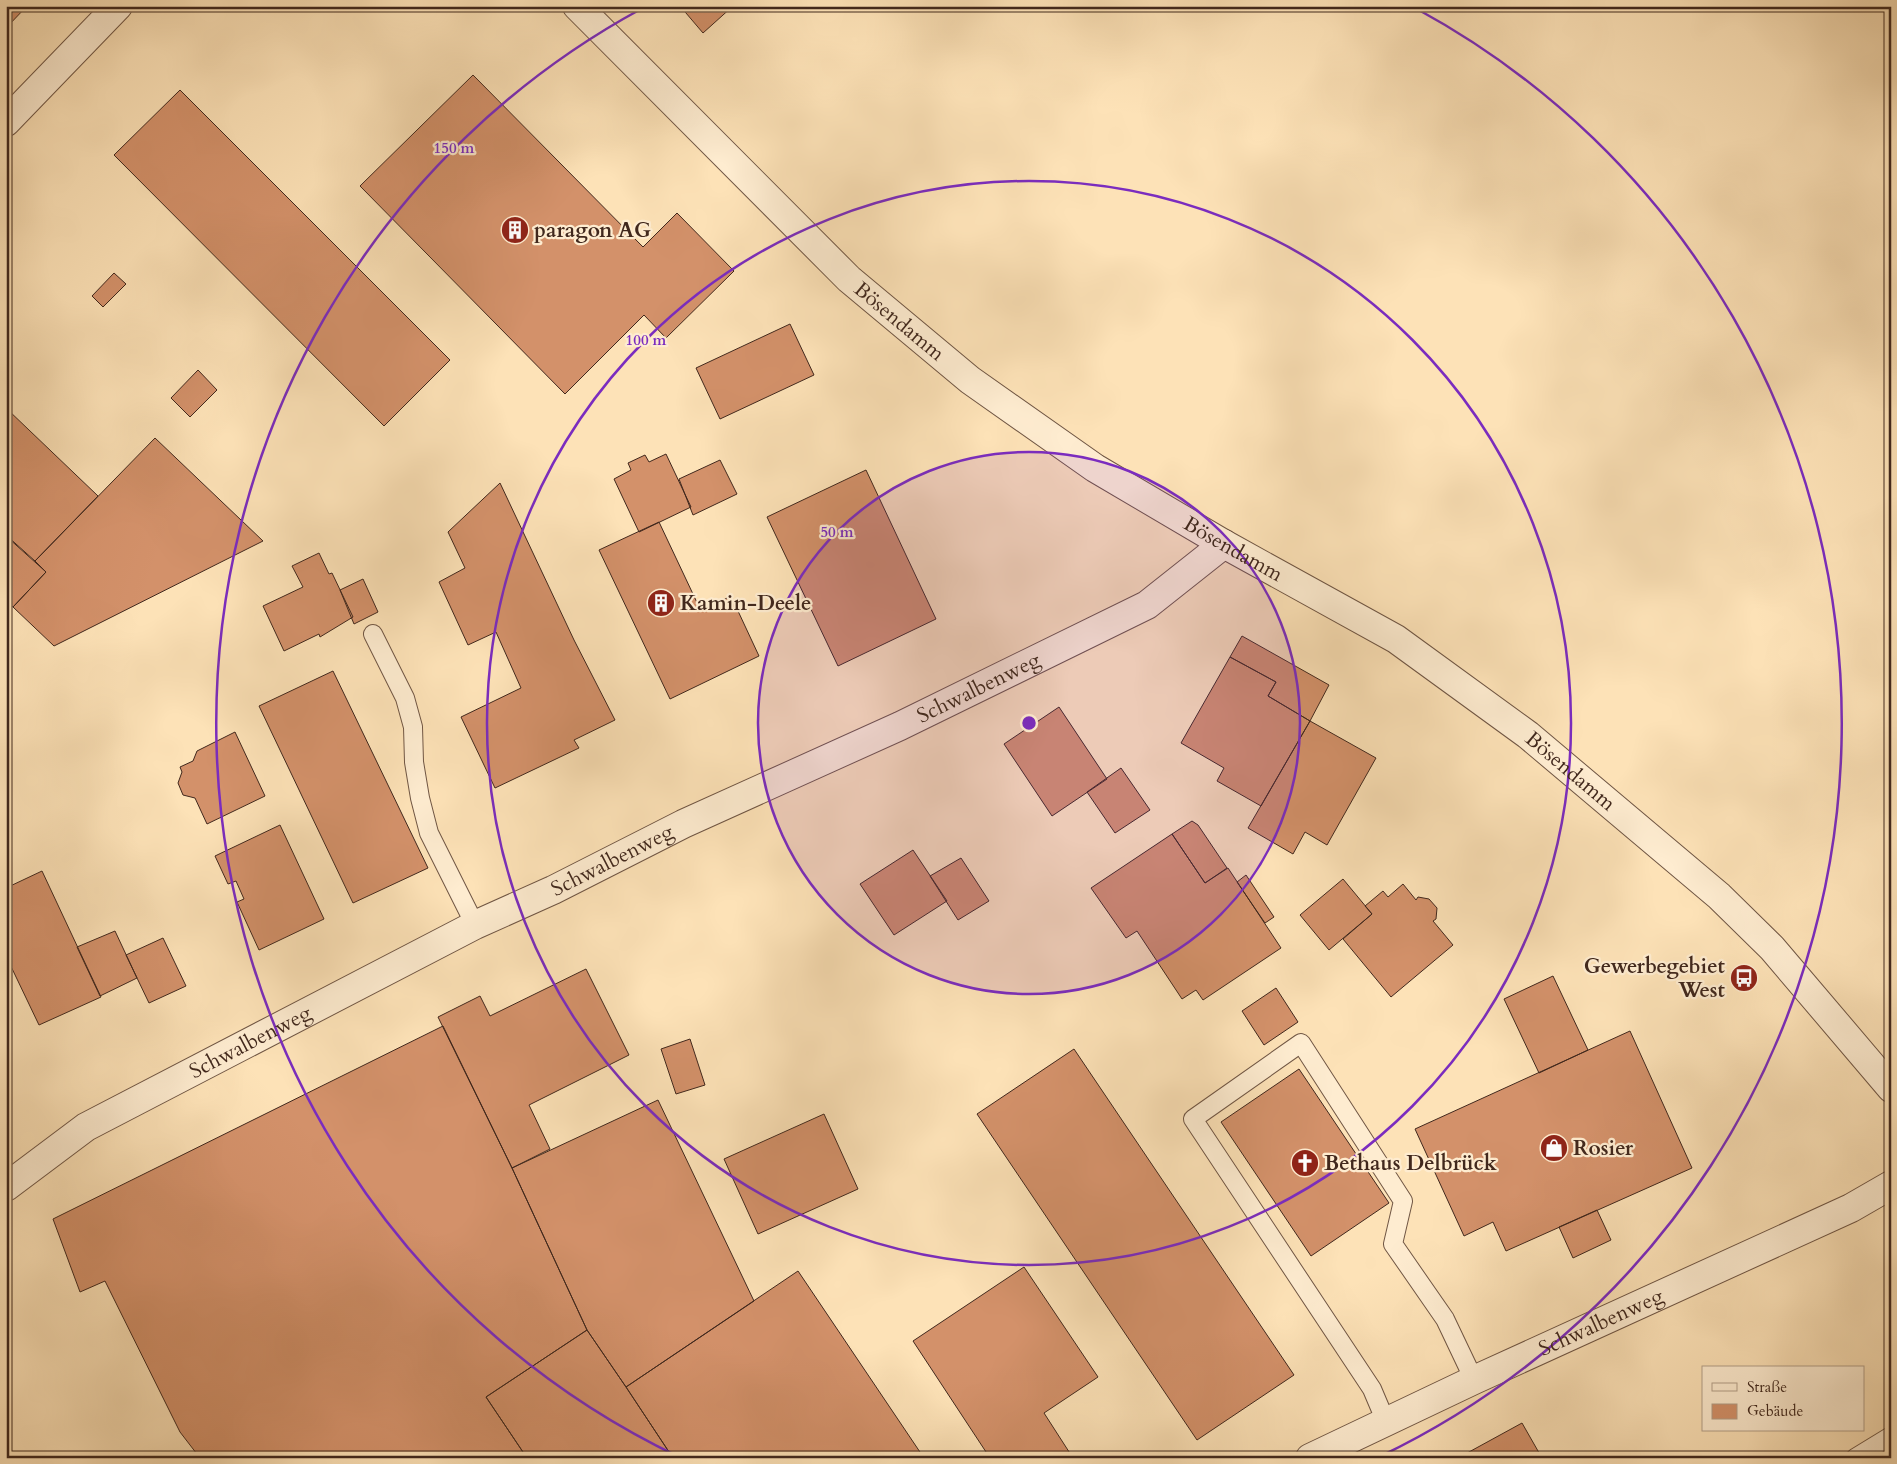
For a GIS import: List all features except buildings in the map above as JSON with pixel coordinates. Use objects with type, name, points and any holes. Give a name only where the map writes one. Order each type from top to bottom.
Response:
[{"type":"street","points":[[6,122],[118,6]]},
{"type":"street","name":"Bösendamm","points":[[577,6],[849,279],[970,380],[1095,468],[1224,544],[1396,639],[1528,735],[1732,909],[1772,948],[1891,1088]]},
{"type":"street","name":"Schwalbenweg","points":[[6,1187],[86,1128],[475,924],[553,890],[683,824],[900,726],[1147,605],[1224,544]]},
{"type":"street","name":"Schwalbenweg","points":[[1310,1458],[1474,1380],[1851,1208],[1891,1185]]},
{"type":"lane","points":[[373,634],[406,698],[413,727],[414,762],[420,798],[429,833],[475,924]]},
{"type":"lane","points":[[1386,1422],[1372,1390],[1193,1119],[1301,1043],[1402,1201],[1393,1244],[1445,1319],[1474,1380]]},
{"type":"lane","points":[[1855,1458],[1891,1436]]},
{"type":"place","name":"paragon AG","points":[[515,230]]},
{"type":"place","name":"Kamin-Deele","points":[[661,603]]},
{"type":"place","name":"Gewerbegebiet West","points":[[1744,978]]},
{"type":"place","name":"Rosier","points":[[1554,1148]]},
{"type":"place","name":"Bethaus Delbrück","points":[[1305,1163]]}]
